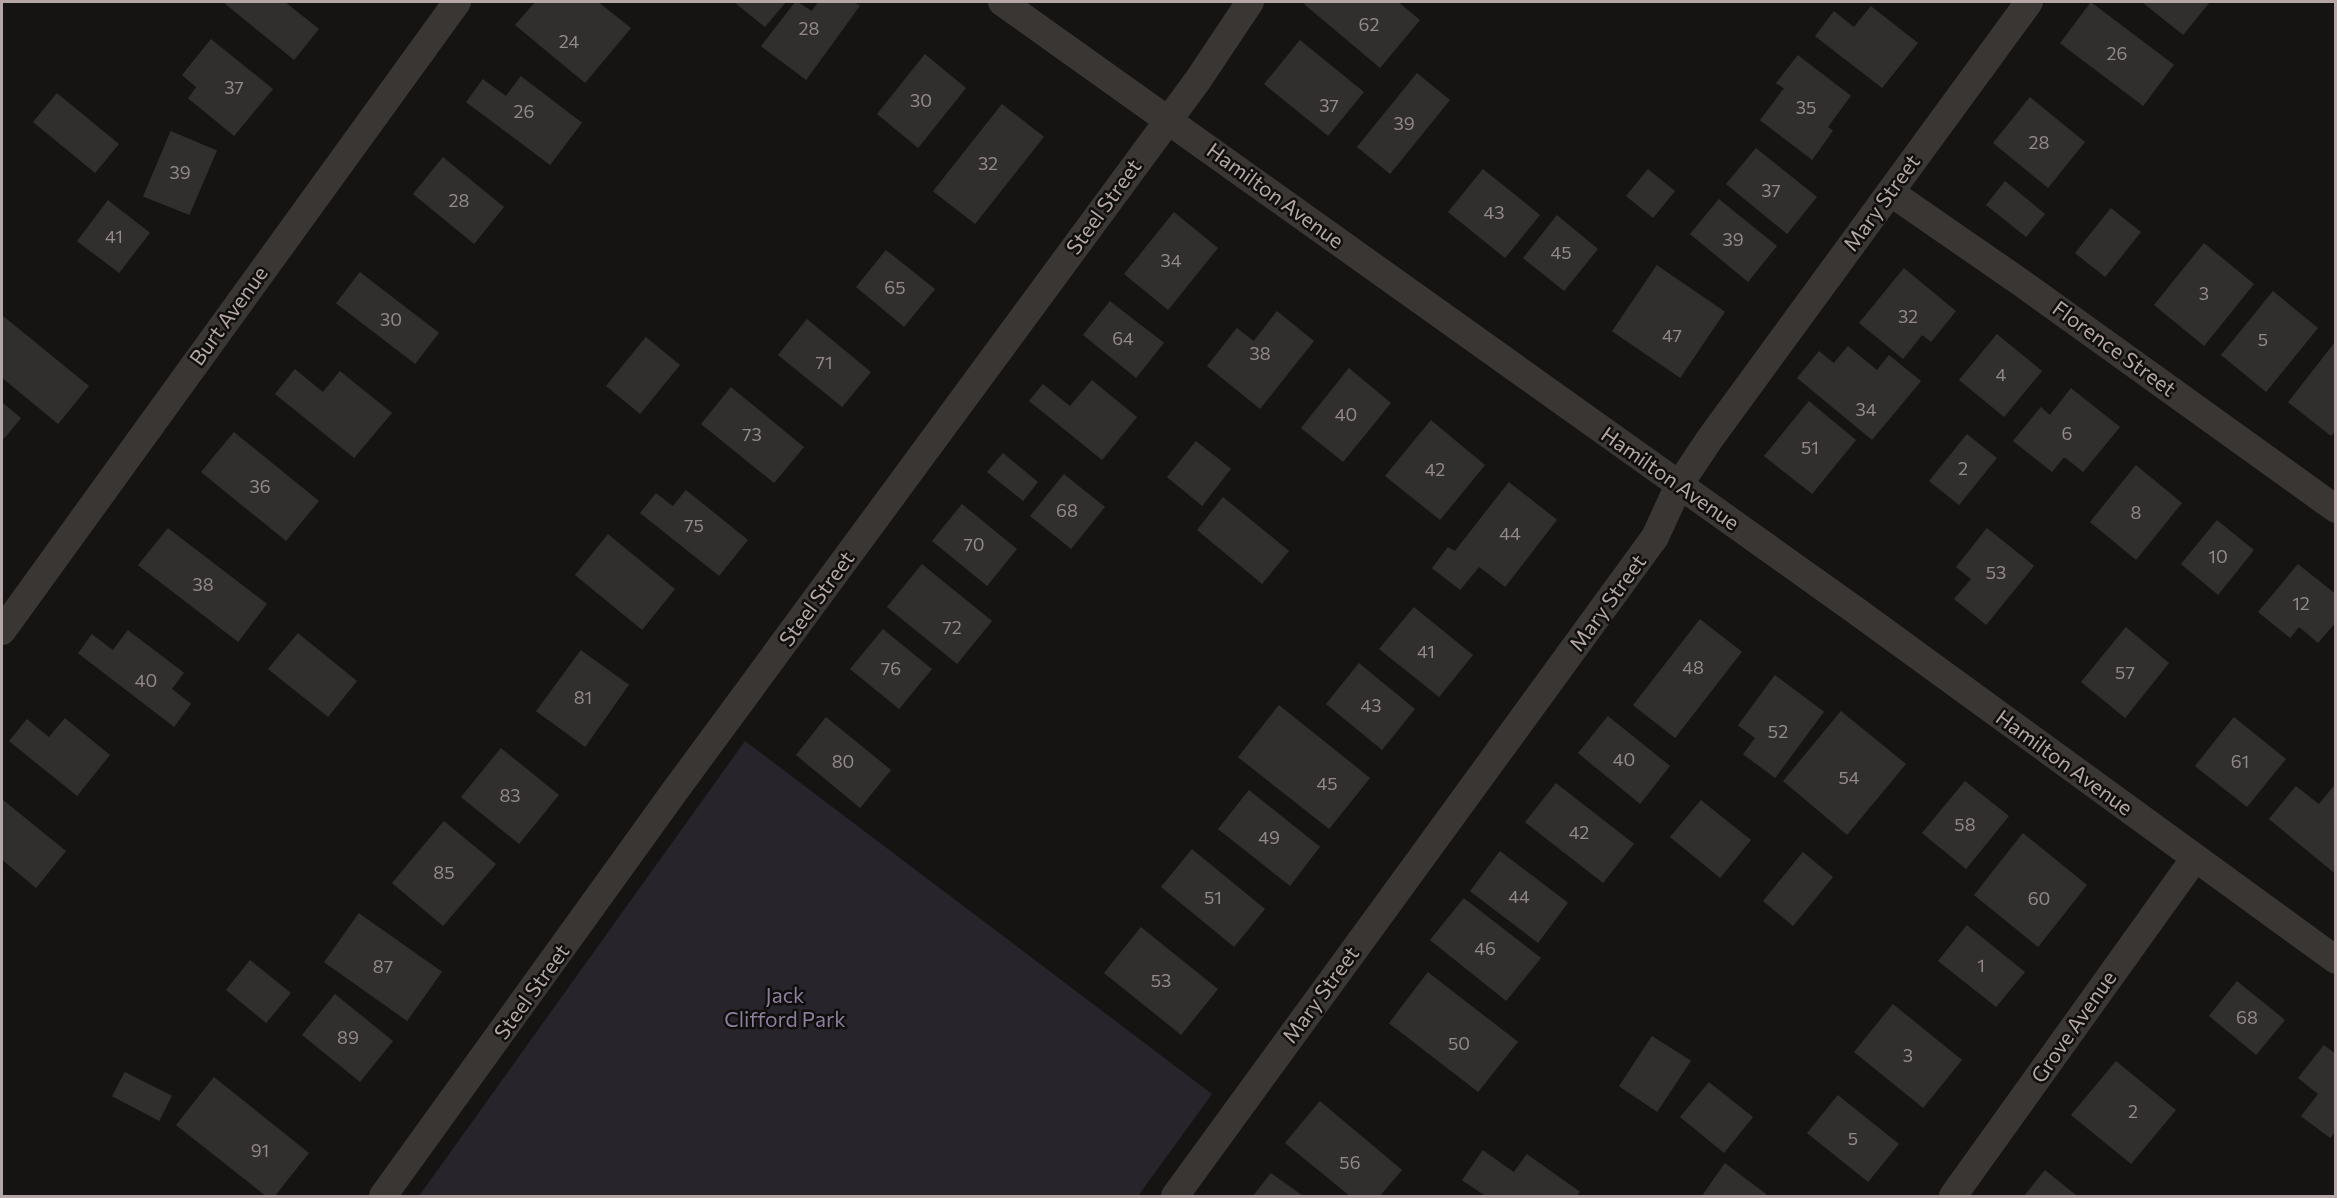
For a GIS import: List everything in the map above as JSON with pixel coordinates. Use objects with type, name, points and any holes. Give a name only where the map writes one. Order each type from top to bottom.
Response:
[{"type":"street","name":"Burt Avenue","points":[[2,631],[457,2]]},
{"type":"street","name":"Hamilton Avenue","points":[[1002,2],[1679,485],[2336,960]]},
{"type":"street","name":"Steel Street","points":[[383,1197],[677,788],[1167,120],[1250,2]]},
{"type":"street","name":"Mary Street","points":[[1175,1197],[1655,537],[1679,485],[2029,2]]},
{"type":"street","name":"Florence Street","points":[[1890,192],[2024,284],[2336,509]]},
{"type":"street","name":"Grove Avenue","points":[[1953,1197],[2194,858]]},
{"type":"green space","name":"Jack Clifford Park","points":[[745,741],[1212,1094],[1138,1196],[419,1196]]},
{"type":"building","points":[[224,2],[284,2],[318,29],[294,59]]},
{"type":"building","points":[[536,2],[597,2],[630,28],[585,82],[516,25]]},
{"type":"building","points":[[735,2],[785,2],[765,26]]},
{"type":"building","points":[[796,2],[812,12],[819,2],[853,2],[859,6],[806,79],[762,46]]},
{"type":"building","points":[[1307,2],[1397,2],[1419,20],[1380,67],[1305,4]]},
{"type":"building","points":[[2143,2],[2209,2],[2183,34]]},
{"type":"building","points":[[2091,3],[2173,65],[2143,105],[2061,43]]},
{"type":"building","points":[[1871,7],[1917,43],[1882,87],[1816,36],[1834,12],[1854,28]]},
{"type":"building","points":[[211,40],[272,89],[234,135],[189,98],[197,87],[183,75]]},
{"type":"building","points":[[1300,41],[1363,92],[1328,135],[1265,84]]},
{"type":"building","points":[[925,55],[965,88],[918,147],[878,114]]},
{"type":"building","points":[[1798,56],[1850,96],[1827,127],[1832,131],[1812,159],[1761,120],[1785,88],[1777,83]]},
{"type":"building","points":[[1417,74],[1449,100],[1390,173],[1358,147]]},
{"type":"building","points":[[521,77],[581,123],[550,164],[467,102],[483,80],[506,97]]},
{"type":"building","points":[[57,94],[118,144],[95,172],[34,122]]},
{"type":"building","points":[[2030,98],[2084,142],[2048,187],[1994,143]]},
{"type":"building","points":[[1002,105],[1043,137],[975,223],[934,191]]},
{"type":"building","points":[[171,132],[216,151],[189,214],[144,196]]},
{"type":"building","points":[[1756,149],[1816,197],[1787,233],[1727,184]]},
{"type":"building","points":[[443,158],[503,207],[474,243],[414,194]]},
{"type":"building","points":[[1483,170],[1539,215],[1505,257],[1449,212]]},
{"type":"building","points":[[1648,170],[1674,191],[1653,217],[1627,196]]},
{"type":"building","points":[[2005,182],[2044,214],[2026,236],[1987,205]]},
{"type":"building","points":[[1719,200],[1776,246],[1748,281],[1691,234]]},
{"type":"building","points":[[108,201],[149,233],[119,272],[78,241]]},
{"type":"building","points":[[2111,209],[2140,232],[2105,276],[2076,253]]},
{"type":"building","points":[[1174,213],[1217,248],[1168,309],[1125,274]]},
{"type":"building","points":[[1557,216],[1597,249],[1564,290],[1524,258]]},
{"type":"building","points":[[2204,244],[2253,284],[2204,345],[2155,305]]},
{"type":"building","points":[[886,251],[934,289],[904,326],[857,287]]},
{"type":"building","points":[[1657,266],[1724,312],[1680,377],[1613,331]]},
{"type":"building","points":[[1904,269],[1955,311],[1931,341],[1922,334],[1903,358],[1860,323]]},
{"type":"building","points":[[360,273],[438,333],[415,363],[337,303]]},
{"type":"building","points":[[2273,292],[2317,328],[2266,391],[2222,355]]},
{"type":"building","points":[[1110,302],[1163,343],[1136,377],[1084,335]]},
{"type":"building","points":[[1277,312],[1313,341],[1260,408],[1208,366],[1237,329],[1254,342]]},
{"type":"building","points":[[2,316],[88,386],[58,423],[2,377]]},
{"type":"building","points":[[807,320],[870,372],[842,406],[779,355]]},
{"type":"building","points":[[1997,335],[2041,371],[2004,416],[1960,380]]},
{"type":"building","points":[[646,338],[679,365],[640,413],[607,386]]},
{"type":"building","points":[[2336,342],[2336,429],[2331,435],[2289,402]]},
{"type":"building","points":[[1848,347],[1877,371],[1889,356],[1920,381],[1872,439],[1798,378],[1819,352],[1834,364]]},
{"type":"building","points":[[1349,369],[1390,403],[1343,461],[1302,428]]},
{"type":"building","points":[[295,370],[323,393],[340,372],[391,413],[354,457],[276,394]]},
{"type":"building","points":[[1092,381],[1136,417],[1102,459],[1030,401],[1043,385],[1070,407]]},
{"type":"building","points":[[731,388],[803,447],[774,482],[702,424]]},
{"type":"building","points":[[2071,389],[2119,427],[2083,471],[2064,456],[2052,471],[2014,441],[2041,408],[2050,416]]},
{"type":"building","points":[[1809,402],[1855,440],[1812,493],[1765,456]]},
{"type":"building","points":[[2,403],[20,418],[2,440]]},
{"type":"building","points":[[1431,421],[1484,465],[1440,519],[1386,476]]},
{"type":"building","points":[[234,433],[318,501],[286,540],[202,472]]},
{"type":"building","points":[[1967,435],[1996,458],[1959,504],[1930,481]]},
{"type":"building","points":[[1196,442],[1230,469],[1202,505],[1168,477]]},
{"type":"building","points":[[1003,454],[1037,482],[1023,500],[988,472]]},
{"type":"building","points":[[2136,466],[2181,503],[2136,559],[2091,522]]},
{"type":"building","points":[[1064,475],[1104,507],[1071,548],[1031,516]]},
{"type":"building","points":[[1509,483],[1556,520],[1505,586],[1479,566],[1460,589],[1433,568],[1448,548],[1455,552]]},
{"type":"building","points":[[686,491],[747,540],[719,575],[641,513],[656,494],[673,507]]},
{"type":"building","points":[[1223,498],[1288,551],[1262,583],[1198,530]]},
{"type":"building","points":[[962,505],[1016,549],[987,585],[933,541]]},
{"type":"building","points":[[2217,521],[2253,550],[2218,594],[2182,564]]},
{"type":"building","points":[[168,529],[266,604],[238,641],[139,565]]},
{"type":"building","points":[[1987,529],[2033,566],[1986,624],[1955,599],[1972,579],[1957,567]]},
{"type":"building","points":[[608,535],[674,589],[642,629],[576,575]]},
{"type":"building","points":[[922,565],[991,621],[957,663],[888,607]]},
{"type":"building","points":[[2298,565],[2336,595],[2336,621],[2318,642],[2299,626],[2290,637],[2259,612]]},
{"type":"building","points":[[1414,608],[1472,655],[1439,696],[1380,649]]},
{"type":"building","points":[[1700,620],[1741,652],[1675,737],[1634,705]]},
{"type":"building","points":[[2126,628],[2168,663],[2125,717],[2082,682]]},
{"type":"building","points":[[883,630],[931,669],[899,708],[851,669]]},
{"type":"building","points":[[128,631],[183,673],[171,689],[190,704],[174,726],[79,653],[92,635],[113,651]]},
{"type":"building","points":[[298,634],[356,681],[328,716],[269,669]]},
{"type":"building","points":[[581,651],[628,685],[585,746],[537,711]]},
{"type":"building","points":[[1359,664],[1414,709],[1382,749],[1327,704]]},
{"type":"building","points":[[1775,676],[1823,712],[1775,777],[1744,754],[1756,738],[1739,725]]},
{"type":"building","points":[[1279,706],[1369,778],[1329,828],[1239,757]]},
{"type":"building","points":[[1841,712],[1905,764],[1847,834],[1784,781]]},
{"type":"building","points":[[1608,717],[1669,766],[1640,803],[1579,753]]},
{"type":"building","points":[[826,718],[890,770],[860,807],[797,755]]},
{"type":"building","points":[[2234,718],[2285,759],[2247,806],[2196,766]]},
{"type":"building","points":[[65,719],[109,755],[77,795],[10,741],[27,720],[49,738]]},
{"type":"building","points":[[501,749],[558,795],[519,843],[462,797]]},
{"type":"building","points":[[1965,782],[2008,816],[1966,868],[1923,833]]},
{"type":"building","points":[[1556,784],[1633,844],[1603,882],[1526,822]]},
{"type":"building","points":[[2296,787],[2319,805],[2334,787],[2336,788],[2333,871],[2270,819]]},
{"type":"building","points":[[1249,791],[1319,847],[1290,885],[1219,829]]},
{"type":"building","points":[[2,800],[65,851],[36,887],[2,859]]},
{"type":"building","points":[[1701,801],[1750,840],[1720,877],[1671,837]]},
{"type":"building","points":[[444,822],[495,864],[443,925],[393,883]]},
{"type":"building","points":[[2023,834],[2086,885],[2038,946],[1975,895]]},
{"type":"building","points":[[1192,850],[1264,909],[1234,946],[1162,887]]},
{"type":"building","points":[[1500,852],[1567,903],[1538,942],[1471,891]]},
{"type":"building","points":[[1803,853],[1832,877],[1793,925],[1764,901]]},
{"type":"building","points":[[1464,899],[1540,958],[1506,1000],[1431,940]]},
{"type":"building","points":[[359,914],[441,972],[407,1020],[325,962]]},
{"type":"building","points":[[1967,926],[2024,972],[1996,1006],[1939,961]]},
{"type":"building","points":[[1141,928],[1217,989],[1181,1034],[1105,973]]},
{"type":"building","points":[[250,961],[290,993],[266,1022],[227,990]]},
{"type":"building","points":[[1428,973],[1517,1042],[1478,1091],[1390,1023]]},
{"type":"building","points":[[2237,982],[2284,1020],[2256,1054],[2210,1016]]},
{"type":"building","points":[[335,995],[392,1041],[360,1081],[303,1035]]},
{"type":"building","points":[[1893,1005],[1961,1060],[1923,1107],[1855,1052]]},
{"type":"building","points":[[1652,1037],[1690,1061],[1657,1111],[1620,1086]]},
{"type":"building","points":[[2324,1046],[2336,1055],[2336,1130],[2330,1137],[2302,1116],[2319,1094],[2299,1078]]},
{"type":"building","points":[[2116,1062],[2175,1110],[2131,1163],[2072,1115]]},
{"type":"building","points":[[125,1073],[171,1096],[159,1120],[113,1096]]},
{"type":"building","points":[[214,1078],[308,1153],[274,1196],[267,1196],[177,1125]]},
{"type":"building","points":[[1709,1083],[1752,1117],[1724,1152],[1681,1117]]},
{"type":"building","points":[[1838,1096],[1898,1144],[1868,1181],[1808,1133]]},
{"type":"building","points":[[1320,1102],[1401,1170],[1379,1196],[1351,1196],[1286,1143]]},
{"type":"building","points":[[1483,1151],[1514,1173],[1527,1155],[1579,1192],[1576,1196],[1487,1196],[1463,1180]]},
{"type":"building","points":[[1725,1164],[1765,1194],[1763,1196],[1707,1196],[1704,1194]]},
{"type":"building","points":[[2045,1171],[2076,1196],[2025,1196]]},
{"type":"building","points":[[1271,1174],[1302,1196],[1254,1196]]}]
